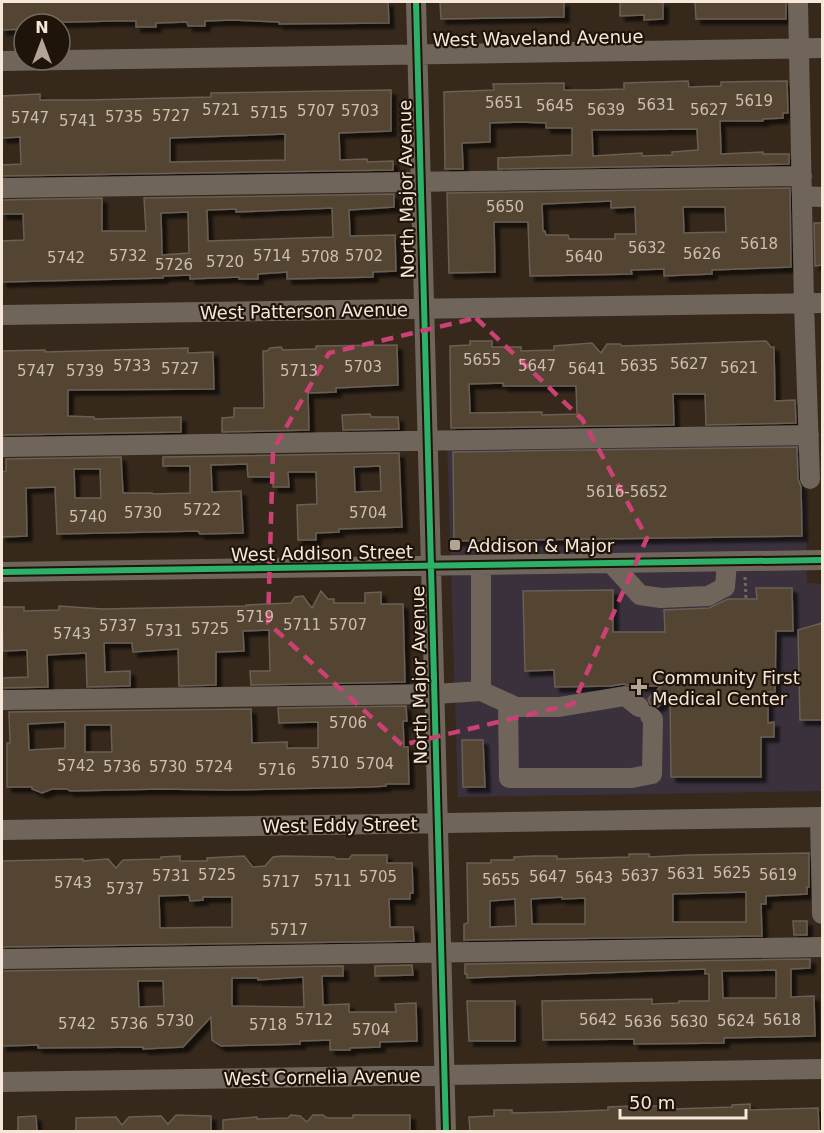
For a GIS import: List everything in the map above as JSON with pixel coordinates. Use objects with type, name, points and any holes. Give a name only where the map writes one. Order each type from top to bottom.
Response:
[{"type":"street","name":"North Major Avenue","points":[[416,2],[446,1131]]},
{"type":"street","points":[[798,2],[802,196],[813,304],[814,443],[810,479]]},
{"type":"street","name":"West Waveland Avenue","points":[[2,61],[822,48]]},
{"type":"street","points":[[2,188],[802,176]]},
{"type":"street","points":[[802,196],[822,197]]},
{"type":"street","name":"West Patterson Avenue","points":[[2,315],[813,304]]},
{"type":"street","points":[[2,447],[428,441],[814,443]]},
{"type":"street","name":"West Addison Street","points":[[2,572],[822,560]]},
{"type":"street","points":[[612,564],[640,595],[661,598],[708,596],[725,587],[727,562]]},
{"type":"street","points":[[481,566],[481,691]]},
{"type":"street","points":[[2,700],[435,694],[481,691],[508,703],[516,707],[559,707],[625,696],[653,719],[652,774],[632,778],[509,778],[508,703]]},
{"type":"street","points":[[821,817],[822,914]]},
{"type":"street","name":"West Eddy Street","points":[[2,830],[821,817]]},
{"type":"street","points":[[2,959],[822,947]]},
{"type":"street","name":"West Cornelia Avenue","points":[[2,1082],[822,1070]]},
{"type":"highlighted area","points":[[476,318],[582,419],[647,538],[573,704],[402,745],[268,623],[273,450],[329,353]]},
{"type":"shaded area","name":"Community First Medical Center","points":[[805,435],[807,583],[822,584],[822,791],[458,797],[447,441]]},
{"type":"building","points":[[2,2],[388,2],[389,23],[279,24],[279,22],[232,20],[205,21],[205,26],[188,26],[187,22],[156,23],[156,27],[136,27],[136,21],[72,22],[72,12],[12,12],[12,30],[2,30]]},
{"type":"building","points":[[440,2],[564,2],[564,17],[441,19]]},
{"type":"building","points":[[620,2],[663,2],[663,19],[644,20],[644,15],[620,16]]},
{"type":"building","points":[[695,2],[786,2],[786,19],[696,19]]},
{"type":"building","points":[[688,81],[689,87],[721,86],[721,82],[787,81],[788,113],[783,113],[783,118],[763,119],[763,121],[720,121],[721,154],[763,152],[763,154],[789,154],[789,164],[498,169],[498,158],[572,155],[572,128],[546,128],[546,123],[521,122],[490,123],[490,142],[462,143],[463,169],[445,169],[444,92],[494,90],[493,84],[564,83],[564,90],[624,89],[624,83]],"holes":[[[697,129],[698,150],[672,152],[672,155],[642,156],[642,153],[593,156],[592,130]]]},
{"type":"building","points":[[391,90],[391,131],[339,133],[340,160],[393,161],[393,170],[2,176],[2,165],[21,164],[20,137],[2,138],[2,96],[40,94],[40,100],[88,100],[211,97],[211,93]],"holes":[[[285,134],[285,160],[170,162],[170,138]]]},
{"type":"building","points":[[790,188],[791,267],[712,270],[712,274],[664,276],[664,269],[631,270],[632,274],[530,276],[528,222],[494,222],[495,272],[449,273],[447,193]],"holes":[[[611,201],[611,208],[635,207],[636,234],[615,234],[615,239],[569,239],[568,235],[546,235],[543,231],[542,204]],[[683,207],[725,207],[726,232],[684,233]]]},
{"type":"building","points":[[394,194],[394,207],[349,210],[350,236],[395,235],[396,271],[373,272],[373,277],[287,279],[287,272],[258,274],[258,279],[239,279],[239,277],[190,279],[190,275],[163,276],[163,278],[2,282],[2,241],[24,240],[23,214],[2,214],[2,200],[102,198],[102,231],[146,231],[144,198]],"holes":[[[332,208],[333,237],[208,241],[207,210],[236,209],[236,212]],[[188,212],[189,253],[162,255],[161,213]]]},
{"type":"building","points":[[814,223],[822,223],[822,265],[815,266]]},
{"type":"building","points":[[470,341],[492,341],[492,347],[521,347],[521,351],[554,350],[554,346],[592,343],[601,353],[607,344],[622,346],[766,341],[774,347],[775,401],[795,400],[796,423],[706,425],[705,394],[673,394],[674,425],[451,428],[450,346],[470,345]],"holes":[[[503,383],[503,386],[576,386],[577,414],[470,413],[469,384]]]},
{"type":"building","points":[[397,345],[398,385],[336,388],[336,392],[308,393],[309,430],[222,432],[222,418],[234,417],[234,408],[264,408],[263,351],[281,347],[283,350],[316,349],[316,346]]},
{"type":"building","points":[[188,348],[188,353],[213,352],[214,389],[68,390],[68,416],[94,417],[94,419],[181,417],[181,432],[2,435],[2,351]]},
{"type":"building","points":[[370,414],[371,417],[398,417],[399,429],[343,430],[342,415]]},
{"type":"building","points":[[797,447],[802,536],[454,541],[453,452]]},
{"type":"building","points":[[399,453],[402,527],[339,529],[339,532],[316,533],[316,540],[298,540],[297,505],[317,504],[316,472],[288,472],[289,487],[273,487],[273,477],[248,477],[247,464],[211,465],[212,492],[241,491],[243,533],[200,534],[198,531],[57,534],[55,487],[26,488],[27,536],[2,537],[2,472],[6,471],[6,459],[121,457],[123,493],[190,493],[190,466],[163,466],[163,457]],"holes":[[[380,466],[381,491],[355,492],[354,467]],[[74,469],[100,469],[101,498],[75,498]]]},
{"type":"building","points":[[756,588],[792,588],[793,631],[776,631],[775,692],[768,692],[768,723],[774,722],[774,737],[761,737],[761,777],[671,777],[670,695],[658,707],[650,704],[648,699],[661,686],[623,684],[555,687],[554,670],[525,671],[523,591],[613,590],[613,632],[665,632],[664,610],[709,608],[728,599],[757,599]]},
{"type":"building","points":[[321,591],[328,599],[334,599],[334,603],[365,603],[365,593],[381,592],[381,604],[403,604],[405,682],[251,685],[250,671],[270,671],[269,630],[243,631],[244,651],[216,652],[216,685],[179,686],[178,649],[133,652],[132,643],[104,643],[105,672],[130,671],[130,686],[87,687],[86,653],[47,655],[48,687],[2,688],[2,678],[28,677],[27,650],[3,651],[2,607],[24,607],[24,611],[59,610],[59,606],[103,609],[246,606],[291,603],[295,597],[303,596],[312,608]]},
{"type":"building","points":[[822,623],[822,720],[800,720],[798,630]]},
{"type":"building","points":[[406,706],[407,721],[403,721],[404,747],[408,747],[409,784],[232,790],[70,791],[52,789],[42,793],[32,787],[7,787],[7,743],[10,743],[9,712],[251,709],[252,743],[287,742],[287,748],[318,748],[318,722],[279,723],[278,708]],"holes":[[[65,722],[65,748],[29,750],[28,724]],[[85,725],[111,725],[112,752],[85,752]]]},
{"type":"building","points":[[462,740],[483,740],[485,787],[463,787]]},
{"type":"building","points":[[809,853],[807,894],[766,896],[766,904],[761,904],[762,936],[464,940],[464,924],[468,923],[467,863],[491,863],[491,860],[514,860],[514,857],[534,856],[557,856],[557,859],[629,857],[629,854],[649,854],[649,857]],"holes":[[[746,892],[746,922],[673,922],[673,894]],[[585,898],[585,924],[532,924],[531,899]],[[515,899],[516,926],[490,927],[490,901]]]},
{"type":"building","points":[[352,855],[387,855],[387,863],[412,863],[413,893],[410,893],[410,899],[389,899],[390,927],[413,927],[414,941],[2,947],[2,861],[108,859],[116,868],[123,860],[180,856],[180,861],[207,861],[207,858],[244,856],[253,867],[265,866],[273,857],[282,856],[349,859]],"holes":[[[189,895],[190,901],[203,900],[203,897],[232,897],[232,927],[160,928],[159,896]]]},
{"type":"building","points":[[793,921],[807,921],[807,935],[794,935]]},
{"type":"building","points":[[810,959],[810,968],[791,969],[791,997],[814,996],[815,1036],[724,1038],[724,1043],[634,1044],[634,1039],[543,1040],[542,1001],[652,999],[652,1004],[709,1001],[709,974],[705,974],[705,969],[467,978],[465,964]],"holes":[[[776,970],[776,998],[723,998],[722,971]]]},
{"type":"building","points":[[412,965],[413,975],[375,976],[375,966]]},
{"type":"building","points":[[343,966],[343,976],[322,976],[323,1005],[349,1004],[349,1012],[396,1012],[395,1004],[416,1003],[417,1041],[380,1042],[380,1047],[350,1048],[350,1050],[330,1050],[330,1040],[300,1041],[300,1044],[221,1046],[212,1040],[211,1017],[183,1047],[143,1049],[143,1047],[2,1046],[2,971]],"holes":[[[303,977],[304,1007],[232,1006],[232,978],[258,978],[258,980]],[[138,981],[163,981],[164,1006],[139,1007]]]},
{"type":"building","points":[[467,1001],[515,1001],[515,1041],[469,1041]]},
{"type":"building","points":[[750,1104],[750,1110],[818,1108],[819,1131],[470,1131],[469,1117],[494,1116],[494,1110],[512,1110],[512,1113],[556,1112],[608,1110],[608,1107],[632,1106],[674,1106],[675,1109]]},
{"type":"building","points":[[176,1115],[211,1116],[211,1131],[76,1131],[76,1118],[116,1117],[122,1125],[129,1117],[161,1116],[168,1124]]},
{"type":"building","points":[[291,1115],[300,1116],[307,1122],[313,1115],[323,1115],[327,1118],[353,1118],[353,1115],[410,1115],[410,1131],[223,1131],[223,1120],[257,1117],[257,1119],[288,1118]]},
{"type":"building","points":[[36,1116],[37,1131],[18,1131],[18,1117]]},
{"type":"cycle path","points":[[416,2],[446,1132]]},
{"type":"cycle path","points":[[2,572],[822,560]]},
{"type":"place","name":"Addison & Major","points":[[455,545]]},
{"type":"place","name":"Community First Medical Center","points":[[639,687]]}]
